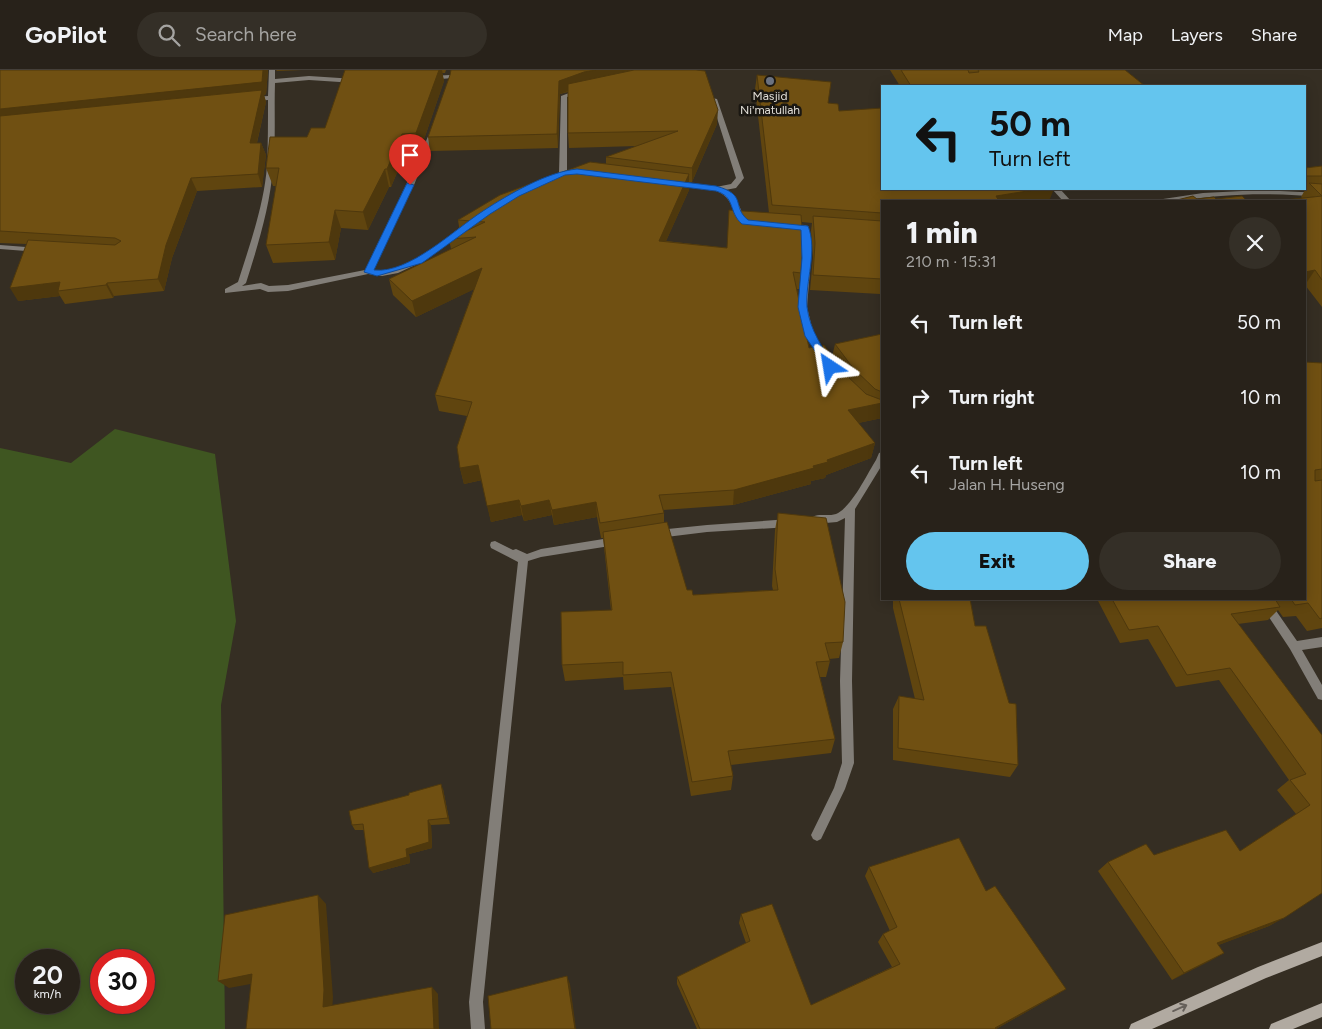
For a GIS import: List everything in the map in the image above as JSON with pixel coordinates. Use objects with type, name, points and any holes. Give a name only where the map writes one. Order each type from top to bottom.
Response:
[{"type":"main road","points":[[1136,1029],[1263,972],[1322,949]]},
{"type":"main road","points":[[1276,1029],[1322,1010]]},
{"type":"street","points":[[272,70],[270,167],[262,211],[256,239],[242,283],[228,291],[261,286],[288,288],[368,272],[377,274],[388,272],[419,261],[481,216]]},
{"type":"street","points":[[421,78],[451,74],[448,88]]},
{"type":"street","points":[[272,82],[309,78],[363,81]]},
{"type":"street","points":[[710,88],[740,178],[733,186],[716,189]]},
{"type":"street","points":[[563,174],[564,96],[589,89]]},
{"type":"street","points":[[242,100],[271,98]]},
{"type":"street","points":[[368,272],[421,161],[436,122]]},
{"type":"street","points":[[670,183],[728,192],[732,196],[740,218],[750,224]]},
{"type":"street","points":[[1057,190],[1066,200]]},
{"type":"street","points":[[1170,200],[1245,192],[1281,191],[1322,195]]},
{"type":"street","points":[[778,225],[815,228]]},
{"type":"street","points":[[805,227],[807,258],[803,307],[810,336],[830,367]]},
{"type":"street","points":[[0,247],[50,251]]},
{"type":"street","points":[[652,535],[706,528],[741,528],[837,518],[850,509],[881,460]]},
{"type":"street","points":[[817,836],[840,789],[848,763],[846,681],[850,509]]},
{"type":"street","points":[[478,1029],[476,1002],[523,560],[495,545],[526,558],[540,553],[624,539]]},
{"type":"street","points":[[1263,600],[1294,646],[1322,695]]},
{"type":"street","points":[[1294,646],[1322,642]]},
{"type":"green space","points":[[115,429],[215,454],[236,621],[221,705],[225,1029],[0,1029],[0,448],[71,463]]},
{"type":"building","points":[[0,70],[263,70],[262,82],[0,109]]},
{"type":"building","points":[[345,70],[439,70],[416,133],[402,134],[387,169],[385,169],[363,212],[335,210],[329,242],[266,245],[279,168],[266,168],[270,137],[307,137],[311,128],[325,128]]},
{"type":"building","points":[[451,70],[596,70],[584,72],[559,81],[557,134],[428,137]]},
{"type":"building","points":[[634,70],[705,71],[718,110],[692,168],[606,157],[678,131],[568,133],[568,84]]},
{"type":"building","points":[[901,70],[968,70],[969,73],[979,72],[978,70],[1125,70],[1144,85],[910,85]]},
{"type":"building","points":[[757,75],[831,82],[828,103],[838,104],[839,111],[881,108],[881,190],[1034,190],[996,196],[998,200],[881,200],[881,213],[772,205]]},
{"type":"building","points":[[262,90],[250,143],[261,143],[258,174],[191,178],[166,245],[158,279],[107,283],[106,285],[58,291],[60,282],[10,288],[28,240],[115,245],[121,241],[115,238],[0,231],[0,116]]},
{"type":"building","points":[[590,162],[689,174],[659,241],[727,248],[729,210],[801,215],[803,242],[801,273],[793,272],[809,348],[824,345],[844,373],[866,394],[881,400],[881,403],[848,410],[875,443],[827,460],[828,462],[813,466],[814,468],[734,490],[659,495],[664,513],[600,523],[596,502],[552,510],[549,500],[521,506],[519,500],[487,506],[478,465],[460,468],[457,447],[472,402],[435,395],[482,268],[412,301],[389,279],[476,237],[449,239],[485,222],[458,220],[500,195]]},
{"type":"building","points":[[1322,166],[1322,176],[1306,176],[1306,168]]},
{"type":"building","points":[[1309,183],[1322,184],[1322,196]]},
{"type":"building","points":[[1193,196],[1197,199],[1214,197],[1216,199],[1242,196],[1246,200],[1177,200]]},
{"type":"building","points":[[1322,196],[1322,280],[1315,270],[1306,272],[1306,200],[1284,200]]},
{"type":"building","points":[[813,216],[881,221],[881,279],[813,275],[815,243]]},
{"type":"building","points":[[881,334],[881,392],[875,389],[853,368],[835,344]]},
{"type":"building","points":[[1306,362],[1322,363],[1322,469],[1315,470],[1315,481],[1322,480],[1322,618],[1320,619],[1308,603],[1295,605],[1292,600],[1306,600]]},
{"type":"building","points":[[778,513],[826,518],[845,602],[843,642],[825,643],[830,661],[816,662],[835,739],[728,751],[733,776],[692,782],[671,672],[623,675],[623,662],[562,665],[561,612],[612,610],[603,532],[667,522],[687,590],[692,590],[693,595],[778,590],[775,569]]},
{"type":"building","points":[[899,600],[970,600],[975,626],[986,626],[1009,703],[1016,704],[1018,765],[898,748],[899,696],[924,700]]},
{"type":"building","points":[[1113,600],[1276,600],[1280,607],[1231,614],[1322,735],[1322,893],[1284,918],[1217,943],[1224,953],[1184,973],[1108,862],[1146,844],[1154,855],[1226,830],[1240,851],[1310,805],[1290,780],[1306,774],[1230,668],[1187,675],[1158,626],[1129,630]]},
{"type":"building","points":[[441,784],[448,818],[428,820],[429,842],[406,849],[407,857],[369,868],[363,824],[352,825],[349,811],[409,795],[409,793]]},
{"type":"building","points":[[959,838],[986,891],[995,886],[1066,989],[996,1029],[700,1029],[677,977],[750,941],[741,914],[772,904],[811,1005],[900,964],[883,934],[897,927],[869,867]]},
{"type":"building","points":[[318,895],[324,990],[323,1007],[432,987],[434,1029],[246,1029],[252,974],[218,981],[225,915]]},
{"type":"building","points":[[567,976],[575,1029],[491,1029],[488,996]]},
{"type":"place","name":"Masjid Ni'matullah","points":[[770,81]]},
{"type":"route","points":[[410,185],[368,272],[377,274],[388,272],[419,261],[487,212],[541,182],[563,173],[577,172],[728,192],[732,196],[740,218],[745,222],[750,224],[805,227],[807,258],[803,307],[810,336],[830,367]]}]
